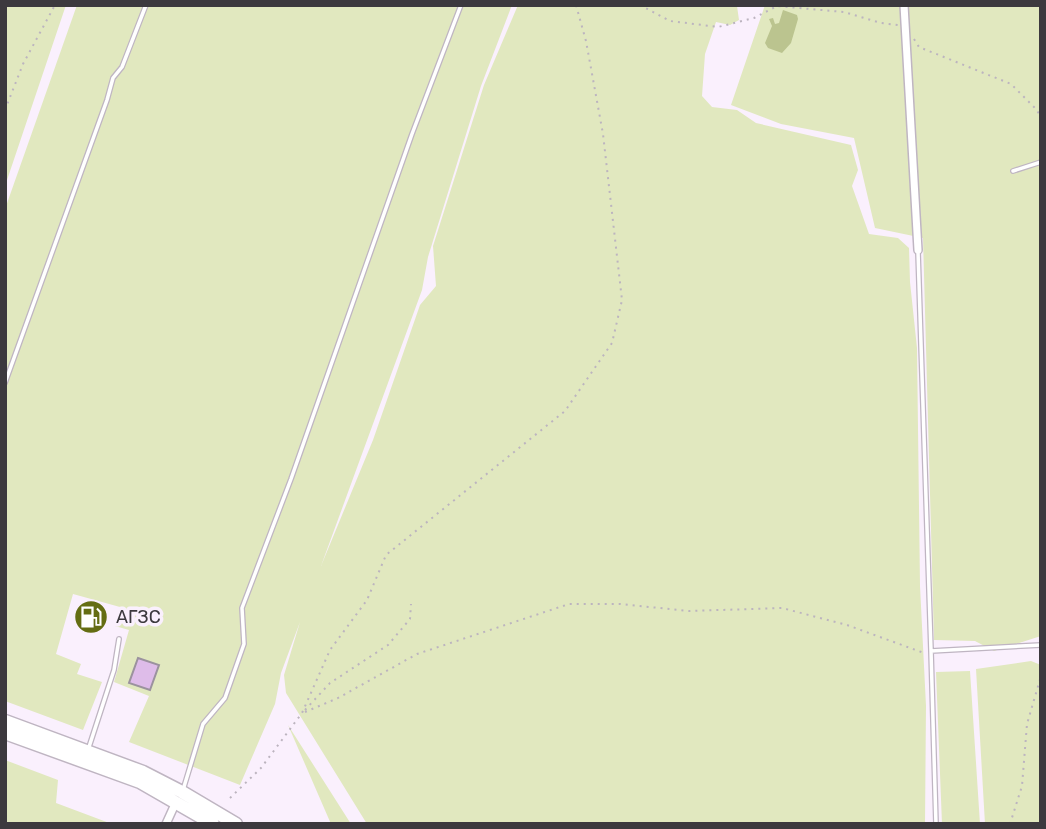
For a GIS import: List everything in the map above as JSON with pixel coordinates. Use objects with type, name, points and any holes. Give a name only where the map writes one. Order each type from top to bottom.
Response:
[{"type":"main road","points":[[5,721],[143,772],[213,824]]},
{"type":"main road","points":[[5,733],[179,797],[236,824]]},
{"type":"street","points":[[904,5],[918,250]]},
{"type":"street","points":[[166,824],[179,797]]},
{"type":"lane","points":[[5,383],[103,113],[113,78],[122,66],[146,5]]},
{"type":"lane","points":[[179,797],[203,724],[225,698],[244,644],[242,608],[461,5]]},
{"type":"lane","points":[[1013,171],[1041,162]]},
{"type":"lane","points":[[918,250],[936,824]]},
{"type":"lane","points":[[87,752],[114,670],[119,639]]},
{"type":"lane","points":[[931,654],[1041,645]]},
{"type":"path","points":[[5,110],[23,64],[55,5]]},
{"type":"path","points":[[302,713],[330,650],[367,600],[386,555],[565,411],[612,343],[622,300],[603,134],[586,41],[576,5]]},
{"type":"path","points":[[640,5],[670,21],[718,27],[754,18],[777,6],[844,12],[881,23],[906,26],[919,47],[1011,84],[1041,117]]},
{"type":"path","points":[[230,798],[261,768],[302,713],[330,683],[388,645],[410,619],[411,604]]},
{"type":"path","points":[[302,713],[338,698],[417,654],[569,604],[620,604],[689,611],[782,608],[847,625],[931,654]]},
{"type":"path","points":[[1010,824],[1022,786],[1027,724],[1041,676]]},
{"type":"shaded area","points":[[5,5],[66,5],[5,186]]},
{"type":"shaded area","points":[[77,5],[512,5],[481,86],[428,257],[422,290],[321,566],[373,440],[420,305],[436,286],[433,246],[484,85],[518,5],[737,6],[739,20],[730,25],[716,22],[705,54],[702,96],[712,107],[737,110],[756,123],[851,145],[858,170],[852,186],[869,234],[898,238],[909,248],[917,348],[920,586],[926,706],[925,824],[367,824],[286,693],[284,675],[300,622],[281,673],[275,704],[240,785],[129,742],[149,696],[114,682],[129,630],[115,626],[120,607],[73,594],[56,654],[81,664],[77,674],[102,682],[83,730],[5,701],[5,209]]},
{"type":"shaded area","points":[[765,5],[1041,5],[1041,636],[994,651],[975,641],[934,640],[923,238],[875,228],[854,138],[781,124],[731,105]]},
{"type":"shaded area","points":[[783,10],[797,15],[798,19],[791,43],[782,53],[768,48],[765,43],[772,26],[769,19],[773,18],[775,24],[779,23]]},
{"type":"shaded area","points":[[1031,661],[1041,665],[1041,824],[985,824],[976,669]]},
{"type":"shaded area","points":[[970,671],[980,824],[942,824],[936,672]]},
{"type":"shaded area","points":[[288,725],[351,824],[331,824]]},
{"type":"shaded area","points":[[5,760],[58,780],[56,803],[112,824],[5,824]]},
{"type":"building","points":[[138,658],[159,665],[150,690],[129,683]]},
{"type":"place","name":"АГЗС","points":[[91,617]]}]
